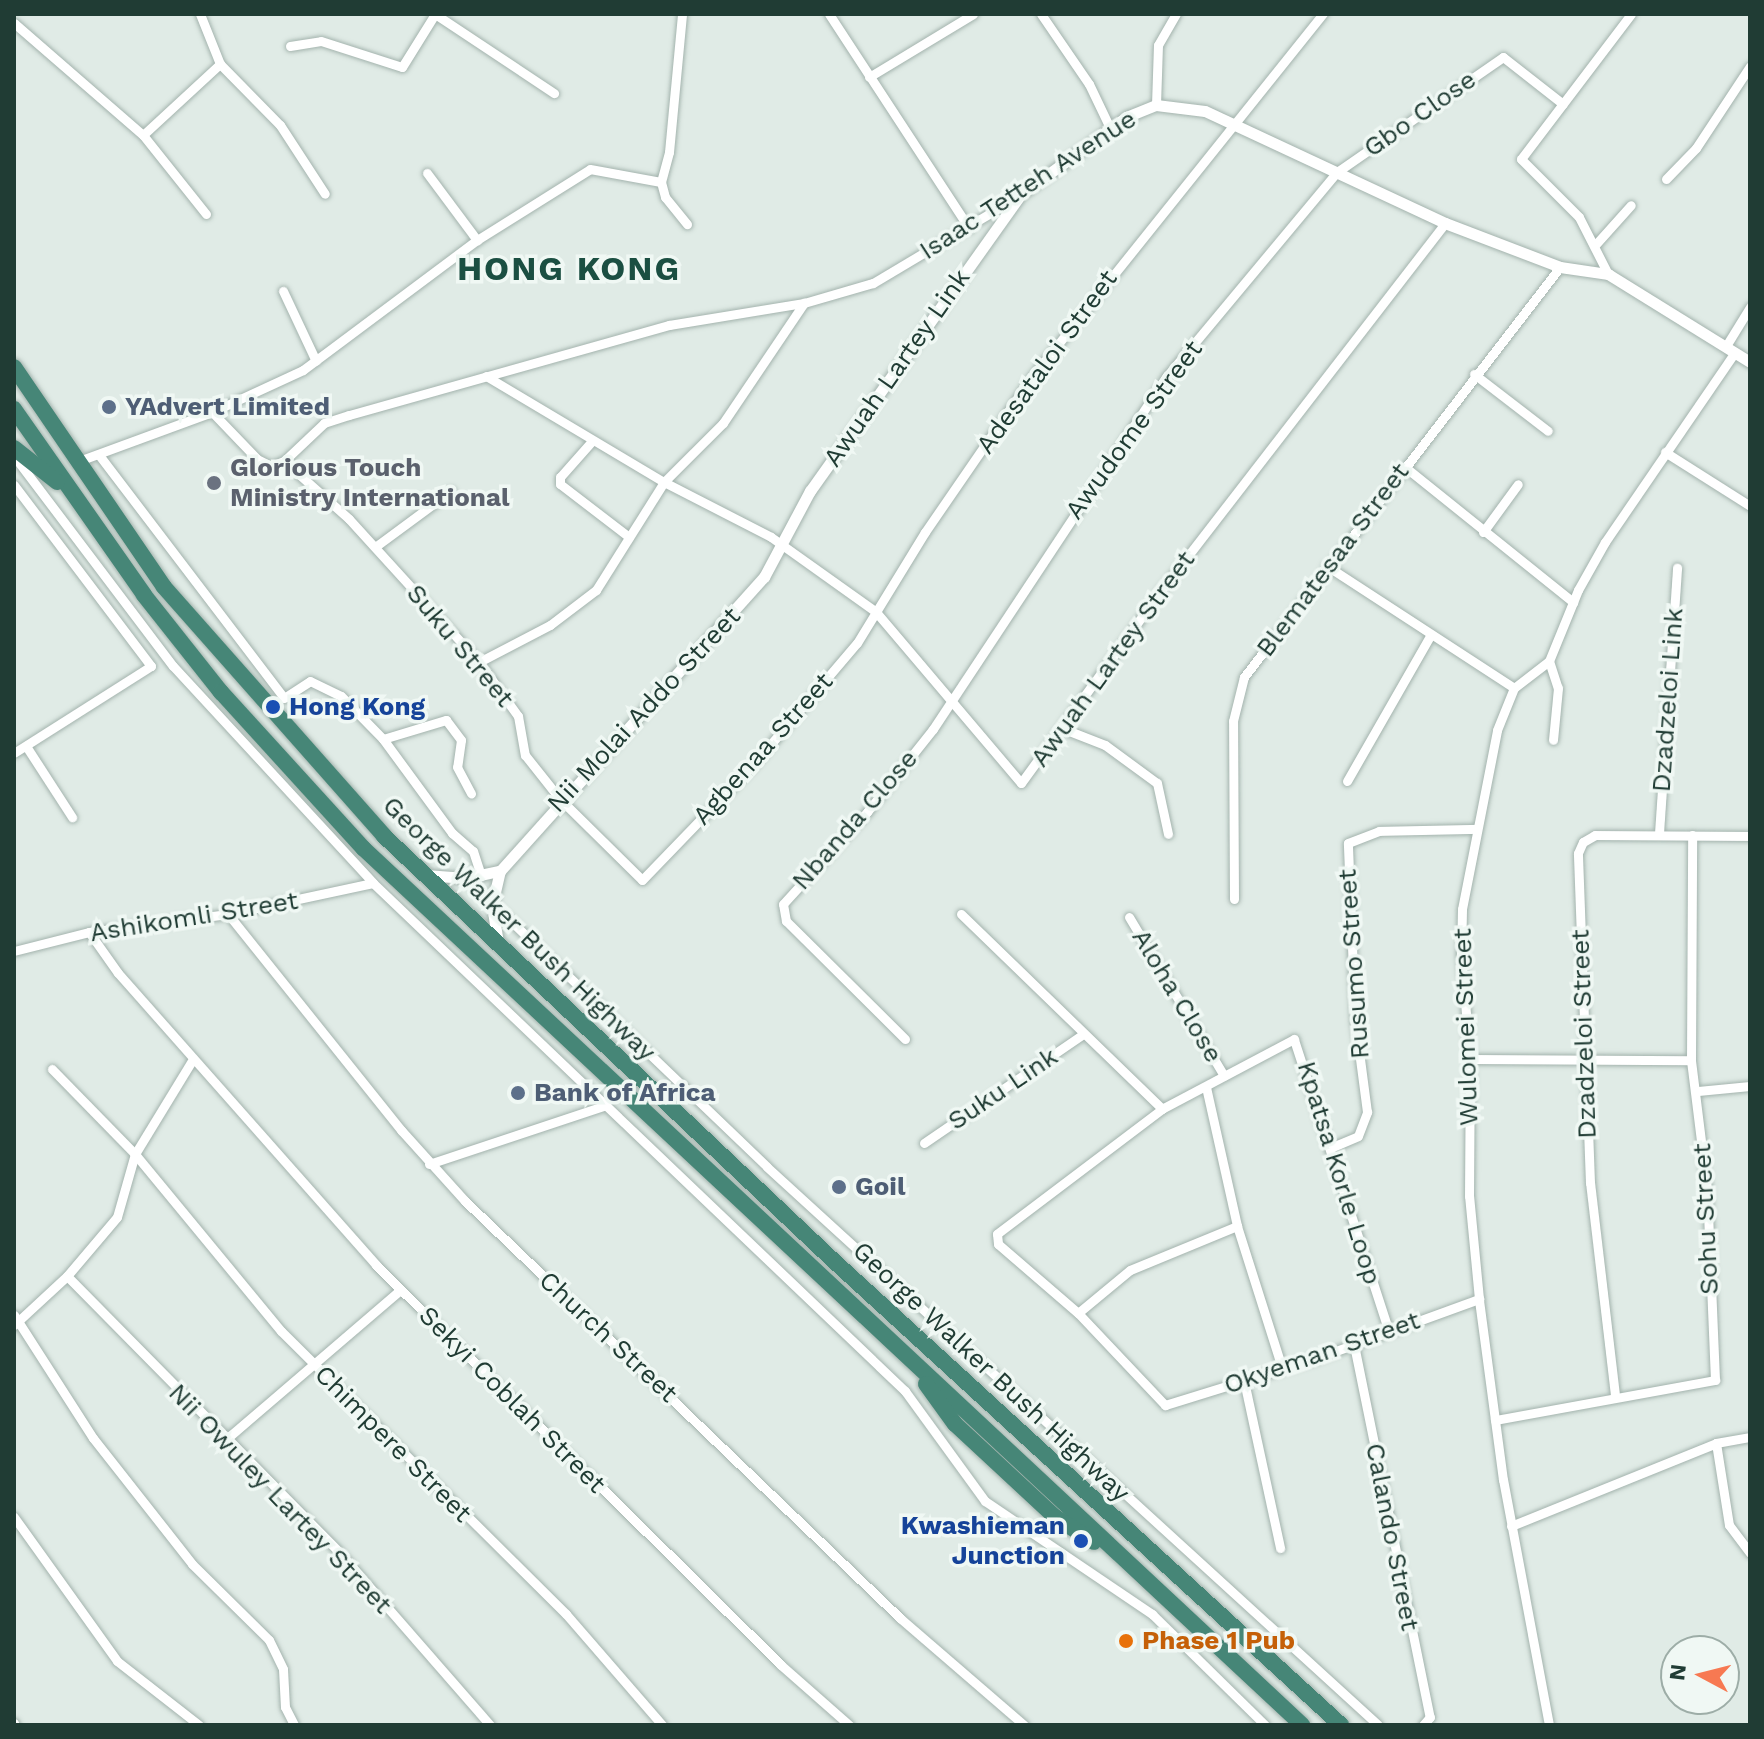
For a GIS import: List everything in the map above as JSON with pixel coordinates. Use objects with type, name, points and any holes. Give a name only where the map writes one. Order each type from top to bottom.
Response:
[{"type":"highway","name":"George Walker Bush Highway","points":[[14,367],[75,463],[164,587],[237,675],[422,875],[1341,1725]]},
{"type":"highway","name":"George Walker Bush Highway","points":[[14,409],[68,490],[221,692],[363,848],[906,1357],[955,1424],[1055,1517],[1122,1560],[1302,1725]]},
{"type":"highway","points":[[14,448],[68,490]]},
{"type":"street","points":[[200,14],[220,64],[280,125],[325,194]]},
{"type":"street","points":[[290,46],[321,41],[402,67],[435,14],[554,93]]},
{"type":"street","points":[[682,14],[669,152],[661,182],[665,197],[687,224]]},
{"type":"street","points":[[829,14],[969,228]]},
{"type":"street","points":[[869,77],[973,14]]},
{"type":"street","points":[[1041,14],[1089,84],[1109,126]]},
{"type":"street","points":[[1156,105],[1158,45],[1176,14]]},
{"type":"street","name":"Adesataloi Street","points":[[876,612],[1031,378],[1232,123],[1323,14]]},
{"type":"street","points":[[1608,274],[1596,244],[1570,206],[1521,159],[1631,14]]},
{"type":"street","points":[[14,23],[143,135],[206,214]]},
{"type":"street","name":"Gbo Close","points":[[1337,172],[1503,57],[1563,104]]},
{"type":"street","points":[[143,135],[220,64]]},
{"type":"street","points":[[1666,179],[1696,148],[1750,66]]},
{"type":"street","name":"Isaac Tetteh Avenue","points":[[284,461],[324,423],[669,325],[804,303],[873,283],[1020,195],[1109,126],[1156,105],[1189,106],[1232,123],[1445,223],[1560,267],[1608,274],[1750,362]]},
{"type":"street","points":[[75,463],[212,412],[316,361],[477,240],[590,169],[661,182]]},
{"type":"street","name":"Awudome Street","points":[[950,701],[1167,376],[1337,172]]},
{"type":"street","points":[[427,173],[477,240]]},
{"type":"street","name":"Awuah Lartey Link","points":[[783,545],[785,531],[810,491],[1020,195]]},
{"type":"street","points":[[1596,244],[1631,205]]},
{"type":"street","name":"Awuah Lartey Street","points":[[486,376],[664,482],[783,545],[876,612],[1021,783],[1064,729],[1160,592],[1445,223]]},
{"type":"street","name":"Blematesaa Street","points":[[1234,899],[1238,694],[1265,647],[1560,267]]},
{"type":"street","points":[[283,291],[316,361]]},
{"type":"street","points":[[479,662],[550,625],[588,597],[664,482],[723,423],[804,303]]},
{"type":"street","points":[[1327,566],[1514,688],[1549,661],[1573,602],[1605,542],[1730,349],[1750,307]]},
{"type":"street","points":[[1474,374],[1548,431]]},
{"type":"street","points":[[212,412],[257,459],[271,466],[284,461]]},
{"type":"street","points":[[592,441],[560,477],[560,484],[629,537]]},
{"type":"street","points":[[1665,452],[1750,506]]},
{"type":"street","points":[[99,455],[284,698],[310,681],[341,696],[383,739],[452,833],[473,851],[481,876]]},
{"type":"street","points":[[14,456],[173,666],[373,883],[905,1391],[985,1501],[1152,1614],[1265,1725]]},
{"type":"street","name":"Suku Street","points":[[284,461],[375,547],[479,662],[518,716],[525,755],[560,799],[642,880]]},
{"type":"street","points":[[1405,467],[1573,602]]},
{"type":"street","points":[[1483,532],[1518,484]]},
{"type":"street","points":[[14,485],[151,666],[14,753]]},
{"type":"street","points":[[375,547],[451,491]]},
{"type":"street","name":"Nii Molai Addo Street","points":[[498,944],[492,905],[500,871],[560,799],[725,623],[764,577],[783,545]]},
{"type":"street","name":"Dzadzeloi Link","points":[[1659,833],[1677,568]]},
{"type":"street","name":"Agbenaa Street","points":[[642,880],[753,765],[857,643],[876,612]]},
{"type":"street","points":[[1347,781],[1430,636]]},
{"type":"street","points":[[1549,661],[1557,676],[1553,740]]},
{"type":"street","name":"Wulomei Street","points":[[1514,688],[1497,730],[1460,933],[1470,1059],[1469,1196],[1479,1299],[1511,1526],[1549,1725]]},
{"type":"street","name":"Nbanda Close","points":[[905,1039],[786,921],[783,904],[867,812],[950,701]]},
{"type":"street","points":[[383,739],[446,720],[461,740],[457,767],[471,793]]},
{"type":"street","points":[[1064,729],[1105,745],[1157,783],[1168,834]]},
{"type":"street","points":[[26,746],[72,817]]},
{"type":"street","name":"Rusumo Street","points":[[1330,1148],[1358,1136],[1367,1112],[1355,1021],[1346,846],[1379,831],[1477,829]]},
{"type":"street","name":"Dzadzeloi Street","points":[[1615,1395],[1590,1183],[1580,847],[1595,835],[1659,833],[1750,836]]},
{"type":"street","name":"Sohu Street","points":[[1495,1420],[1615,1395],[1715,1380],[1698,1091],[1691,1060],[1692,835]]},
{"type":"street","points":[[422,875],[466,878],[500,871]]},
{"type":"street","points":[[466,878],[767,1167],[1378,1725]]},
{"type":"street","name":"Ashikomli Street","points":[[14,951],[89,932],[228,914],[373,883]]},
{"type":"street","name":"Church Street","points":[[228,914],[429,1164],[900,1618],[1024,1725]]},
{"type":"street","points":[[961,914],[1082,1035],[1162,1109]]},
{"type":"street","name":"Aloha Close","points":[[1129,917],[1224,1076]]},
{"type":"street","name":"Sekyi Coblah Street","points":[[89,932],[193,1059],[400,1290],[781,1665],[849,1725]]},
{"type":"street","name":"Suku Link","points":[[924,1143],[1082,1035]]},
{"type":"street","name":"Kpatsa Korle Loop","points":[[1165,1405],[1078,1313],[998,1244],[997,1234],[1162,1109],[1291,1040],[1297,1041],[1389,1332]]},
{"type":"street","points":[[193,1059],[135,1154],[117,1217],[67,1276],[15,1320],[93,1438],[192,1564],[269,1640],[283,1669],[285,1707],[294,1725]]},
{"type":"street","points":[[1470,1059],[1691,1060]]},
{"type":"street","name":"Chimpere Street","points":[[52,1069],[135,1154],[313,1365],[566,1614],[662,1725]]},
{"type":"street","points":[[1698,1091],[1750,1086]]},
{"type":"street","points":[[1206,1087],[1237,1226],[1282,1368]]},
{"type":"street","points":[[429,1164],[606,1105]]},
{"type":"street","points":[[1078,1313],[1130,1270],[1237,1226]]},
{"type":"street","name":"Nii Owuley Lartey Street","points":[[67,1276],[224,1441],[340,1553],[490,1725]]},
{"type":"street","points":[[224,1441],[400,1290]]},
{"type":"street","name":"Okyeman Street","points":[[1165,1405],[1354,1345],[1479,1299]]},
{"type":"street","name":"Calando Street","points":[[1354,1345],[1430,1717],[1423,1725]]},
{"type":"street","points":[[1244,1381],[1280,1548]]},
{"type":"street","points":[[1511,1526],[1716,1443],[1750,1437]]},
{"type":"street","points":[[1716,1443],[1729,1525],[1750,1553]]},
{"type":"street","points":[[14,1517],[117,1661],[199,1725]]},
{"type":"place","name":"YAdvert Limited","points":[[109,407]]},
{"type":"place","name":"Glorious Touch Ministry International","points":[[214,483]]},
{"type":"place","name":"Hong Kong","points":[[273,707]]},
{"type":"place","name":"Bank of Africa","points":[[518,1093]]},
{"type":"place","name":"Goil","points":[[839,1187]]},
{"type":"place","name":"Kwashieman Junction","points":[[1081,1541]]},
{"type":"place","name":"Phase 1 Pub","points":[[1126,1641]]},
{"type":"district","name":"HONG KONG","points":[[569,269]]}]
